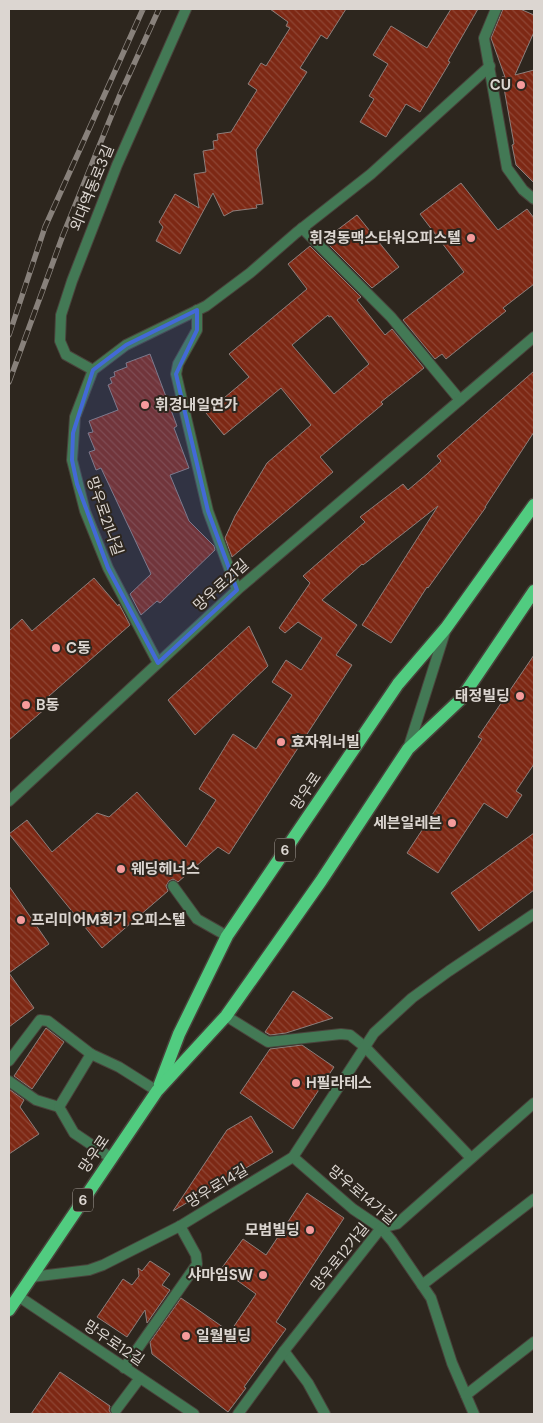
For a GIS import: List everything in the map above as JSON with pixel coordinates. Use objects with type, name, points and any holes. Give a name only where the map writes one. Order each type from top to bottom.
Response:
[{"type":"main road","name":"망우로","points":[[157,1091],[179,1034],[227,936],[398,684],[446,628],[534,505]]},
{"type":"main road","name":"망우로","points":[[9,1310],[157,1091],[226,1016],[321,881],[408,749],[461,699],[534,591]]},
{"type":"street","name":"외대역동로3길","points":[[94,370],[66,355],[60,341],[61,315],[85,246],[117,165],[186,9]]},
{"type":"street","points":[[496,9],[484,38],[507,168],[523,190],[534,199]]},
{"type":"street","points":[[94,370],[126,345],[206,306],[250,273],[302,228],[370,174],[490,66]]},
{"type":"street","points":[[302,228],[391,317],[460,400]]},
{"type":"street","points":[[197,310],[197,330],[178,364],[176,374],[208,511],[237,590]]},
{"type":"street","name":"망우로21길","points":[[9,801],[237,590],[534,336]]},
{"type":"street","name":"망우로21나길","points":[[94,370],[76,417],[73,433],[72,460],[85,511],[108,568],[158,663]]},
{"type":"street","points":[[408,749],[446,628]]},
{"type":"street","points":[[173,886],[196,919],[227,936]]},
{"type":"street","name":"망우로14길","points":[[31,1277],[89,1270],[134,1251],[180,1226],[294,1157],[374,1033],[412,998],[449,970],[534,914]]},
{"type":"street","points":[[226,1016],[268,1042],[341,1034],[350,1036],[366,1047],[471,1158]]},
{"type":"street","points":[[9,1061],[40,1020],[48,1021],[92,1054],[119,1067],[157,1091]]},
{"type":"street","points":[[59,1107],[92,1054]]},
{"type":"street","points":[[9,1081],[36,1100],[59,1107],[74,1133],[111,1158]]},
{"type":"street","name":"망우로12가길","points":[[238,1414],[284,1351],[381,1228],[397,1224],[534,1103]]},
{"type":"street","name":"망우로14가길","points":[[294,1157],[353,1209],[381,1228],[392,1240],[431,1298],[452,1363],[474,1414]]},
{"type":"street","points":[[422,1285],[534,1199]]},
{"type":"street","points":[[124,1368],[197,1264],[196,1255],[180,1226]]},
{"type":"street","name":"망우로12길","points":[[18,1296],[194,1414]]},
{"type":"street","points":[[466,1395],[534,1342]]},
{"type":"street","points":[[284,1351],[308,1384],[325,1414]]},
{"type":"street","points":[[116,1410],[140,1378]]},
{"type":"highlighted area","points":[[197,310],[197,330],[176,374],[208,511],[237,590],[158,663],[108,568],[77,484],[72,460],[73,433],[93,370],[126,345]]},
{"type":"building","points":[[270,9],[346,9],[327,39],[321,35],[300,68],[307,72],[256,150],[263,204],[256,205],[257,208],[233,211],[224,216],[213,193],[180,254],[156,241],[163,227],[159,222],[175,194],[199,208],[194,174],[206,172],[203,151],[214,149],[213,141],[218,140],[217,134],[231,132],[257,90],[248,84],[261,63],[266,66],[290,28],[286,26],[288,22]]},
{"type":"building","points":[[451,9],[478,9],[448,61],[450,62],[420,112],[406,104],[386,137],[360,122],[374,99],[369,96],[388,64],[373,55],[391,26],[427,48]]},
{"type":"building","points":[[503,9],[520,9],[534,15],[534,32],[515,75],[534,70],[534,183],[516,165],[502,77],[505,77],[491,38]]},
{"type":"building","points":[[461,183],[498,230],[527,209],[534,218],[534,284],[503,308],[506,311],[446,359],[442,354],[435,359],[403,320],[464,272],[420,214]]},
{"type":"building","points":[[357,215],[399,267],[372,288],[324,240]]},
{"type":"building","points":[[310,246],[361,297],[357,300],[385,335],[392,329],[424,368],[381,402],[383,404],[320,457],[333,472],[232,557],[225,538],[235,516],[267,463],[311,425],[281,388],[224,435],[206,413],[249,377],[229,354],[307,289],[288,264]],"holes":[[[328,315],[329,317],[331,316],[369,364],[334,394],[292,345]]]},
{"type":"building","points":[[150,354],[177,426],[174,428],[189,468],[170,475],[189,521],[214,546],[215,550],[160,603],[157,601],[141,615],[130,594],[151,574],[101,468],[96,470],[89,452],[95,450],[88,433],[93,432],[89,421],[118,410],[108,385],[112,383],[110,378],[115,376],[114,372],[127,367],[126,363]]},
{"type":"building","points":[[534,371],[534,432],[486,507],[427,587],[391,643],[362,625],[438,506],[362,564],[322,600],[357,625],[336,655],[352,665],[229,854],[218,847],[178,882],[173,879],[169,881],[166,886],[168,891],[102,948],[9,834],[27,820],[52,852],[97,813],[109,817],[137,792],[186,847],[216,800],[199,789],[233,734],[256,749],[292,695],[272,682],[286,660],[301,670],[322,638],[298,622],[285,633],[279,628],[310,583],[303,576],[365,522],[360,517],[403,484],[408,490],[441,461],[437,456]]},
{"type":"building","name":"C동","points":[[94,578],[118,606],[119,604],[130,625],[41,703],[46,708],[9,740],[9,631],[22,619],[32,631]]},
{"type":"building","points":[[249,626],[268,666],[195,735],[168,700]]},
{"type":"building","points":[[534,655],[534,764],[516,791],[522,795],[507,818],[484,803],[438,873],[407,853],[482,739],[478,737]]},
{"type":"building","points":[[534,833],[534,890],[479,931],[451,893]]},
{"type":"building","name":"프리미어M회기 오피스텔","points":[[9,886],[49,944],[9,973]]},
{"type":"building","points":[[9,973],[34,1008],[9,1027]]},
{"type":"building","points":[[293,991],[333,1018],[286,1033],[270,1035],[265,1032]]},
{"type":"building","points":[[46,1028],[64,1042],[32,1089],[14,1076]]},
{"type":"building","points":[[302,1045],[334,1067],[293,1129],[240,1093],[270,1049]]},
{"type":"building","points":[[9,1089],[24,1100],[20,1107],[39,1134],[9,1154]]},
{"type":"building","points":[[251,1116],[273,1152],[173,1211],[227,1130]]},
{"type":"building","points":[[307,1193],[344,1218],[276,1322],[286,1329],[228,1412],[152,1354],[150,1342],[181,1298],[230,1332],[256,1294],[221,1269],[243,1239],[266,1255]]},
{"type":"building","points":[[150,1261],[170,1274],[162,1285],[170,1290],[147,1323],[145,1310],[127,1337],[97,1317],[123,1279],[132,1285],[139,1276],[138,1268],[142,1271]]},
{"type":"building","points":[[60,1372],[110,1406],[111,1414],[31,1414]]},
{"type":"railway","points":[[9,335],[45,227],[143,9]]},
{"type":"railway","points":[[9,382],[63,235],[119,97],[159,9]]},
{"type":"place","name":"CU","points":[[521,85]]},
{"type":"place","name":"휘경동맥스타워오피스텔","points":[[471,238]]},
{"type":"place","name":"휘경내일연가","points":[[145,405]]},
{"type":"place","name":"C동","points":[[56,648]]},
{"type":"place","name":"태정빌딩","points":[[520,696]]},
{"type":"place","name":"B동","points":[[26,705]]},
{"type":"place","name":"효자워너빌","points":[[281,742]]},
{"type":"place","name":"세븐일레븐","points":[[452,823]]},
{"type":"place","name":"웨딩헤너스","points":[[121,869]]},
{"type":"place","name":"프리미어M회기 오피스텔","points":[[21,920]]},
{"type":"place","name":"H필라테스","points":[[296,1083]]},
{"type":"place","name":"모범빌딩","points":[[310,1230]]},
{"type":"place","name":"샤마임SW","points":[[263,1275]]},
{"type":"place","name":"일월빌딩","points":[[186,1336]]}]
